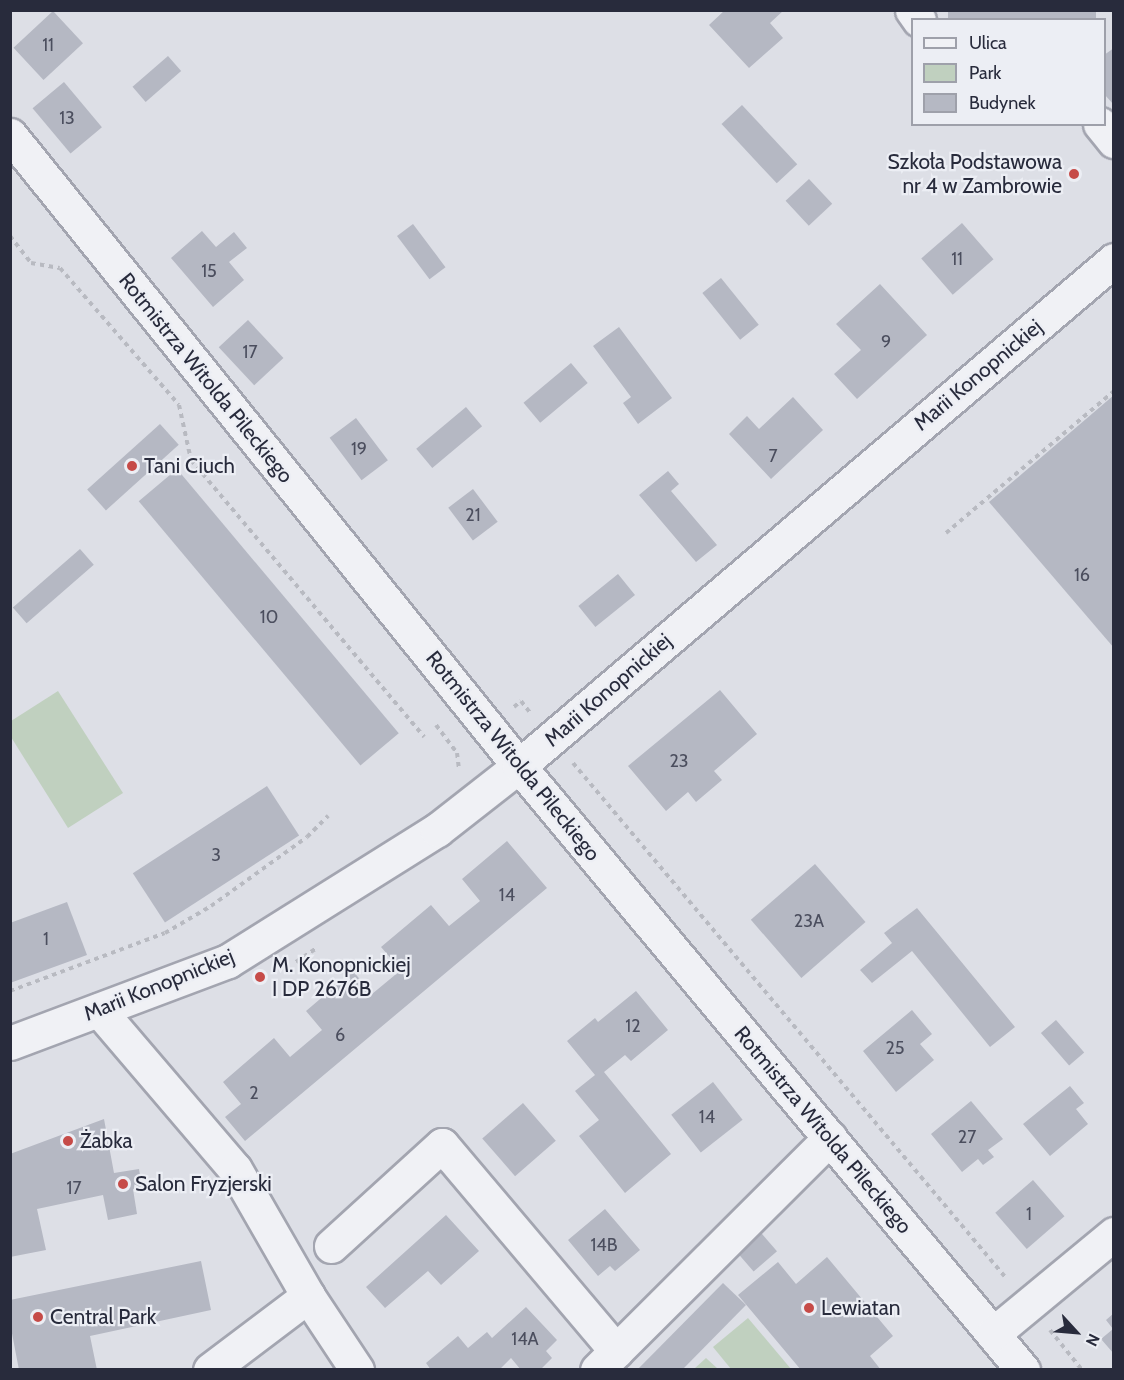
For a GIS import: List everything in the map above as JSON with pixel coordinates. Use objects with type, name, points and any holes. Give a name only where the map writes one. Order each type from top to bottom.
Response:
[{"type":"street","points":[[1102,126],[1113,141]]},
{"type":"street","name":"Rotmistrza Witolda Pileckiego","points":[[10,135],[519,766],[1023,1370]]},
{"type":"street","name":"Marii Konopnickiej","points":[[10,1043],[228,961],[437,830],[519,766],[1113,260]]},
{"type":"street","points":[[99,1010],[235,1169],[308,1296],[357,1370]]},
{"type":"street","points":[[331,1246],[442,1145],[606,1360],[830,1138]]},
{"type":"street","points":[[993,1334],[1113,1234]]},
{"type":"street","points":[[210,1370],[308,1296]]},
{"type":"path","points":[[10,236],[31,263],[60,268],[179,405],[191,460],[424,737]]},
{"type":"path","points":[[946,533],[1113,391]]},
{"type":"path","points":[[521,701],[1082,1370]]},
{"type":"path","points":[[436,725],[457,753]]},
{"type":"path","points":[[10,992],[165,933],[211,906],[307,837],[328,816]]},
{"type":"green space","points":[[58,691],[123,793],[68,828],[11,737],[11,721]]},
{"type":"green space","points":[[748,1318],[791,1369],[731,1369],[713,1347]]},
{"type":"green space","points":[[706,1358],[718,1369],[694,1369]]},
{"type":"building","points":[[725,10],[784,10],[770,23],[783,38],[749,68],[709,25]]},
{"type":"building","points":[[948,10],[1096,10],[1096,18],[948,18]]},
{"type":"building","points":[[53,11],[83,43],[44,80],[14,48]]},
{"type":"building","points":[[1114,48],[1114,105],[1106,96],[1106,54]]},
{"type":"building","points":[[168,56],[181,71],[146,102],[133,87]]},
{"type":"building","points":[[64,82],[102,127],[71,154],[33,108]]},
{"type":"building","points":[[742,105],[797,164],[777,183],[722,124]]},
{"type":"building","points":[[809,179],[832,204],[809,226],[786,201]]},
{"type":"building","points":[[962,223],[993,259],[953,295],[921,258]]},
{"type":"building","points":[[413,224],[445,267],[430,279],[397,236]]},
{"type":"building","points":[[202,231],[216,247],[234,232],[247,248],[229,262],[244,280],[213,307],[171,258]]},
{"type":"building","points":[[721,278],[759,325],[740,340],[702,293]]},
{"type":"building","points":[[880,284],[927,335],[857,399],[834,374],[861,350],[836,324]]},
{"type":"building","points":[[248,320],[283,358],[254,385],[219,347]]},
{"type":"building","points":[[619,327],[672,398],[638,424],[623,403],[631,397],[593,346]]},
{"type":"building","points":[[571,363],[588,383],[540,423],[524,403]]},
{"type":"building","points":[[1114,395],[1114,648],[989,502]]},
{"type":"building","points":[[793,397],[823,430],[771,479],[729,434],[747,416],[759,429]]},
{"type":"building","points":[[466,407],[482,426],[432,468],[416,449]]},
{"type":"building","points":[[356,418],[388,460],[362,480],[330,438]]},
{"type":"building","name":"Tani Ciuch","points":[[160,424],[179,445],[106,510],[87,490]]},
{"type":"building","points":[[177,469],[399,733],[360,765],[139,501]]},
{"type":"building","points":[[668,471],[679,484],[671,491],[717,545],[696,562],[639,495]]},
{"type":"building","points":[[473,489],[498,522],[473,540],[448,508]]},
{"type":"building","points":[[80,549],[94,565],[27,623],[13,607]]},
{"type":"building","points":[[618,574],[635,595],[595,627],[578,606]]},
{"type":"building","points":[[720,690],[757,734],[714,771],[722,780],[696,802],[688,792],[666,811],[628,766]]},
{"type":"building","points":[[267,786],[299,835],[165,923],[133,873]]},
{"type":"building","points":[[507,841],[547,888],[245,1141],[225,1117],[241,1104],[223,1082],[274,1038],[290,1057],[322,1030],[306,1011],[353,971],[372,994],[401,970],[381,947],[431,905],[449,926],[480,901],[462,879]]},
{"type":"building","points":[[815,864],[866,922],[801,978],[751,920]]},
{"type":"building","points":[[67,902],[87,955],[10,983],[10,923]]},
{"type":"building","points":[[917,908],[1015,1027],[990,1047],[912,951],[872,983],[860,970],[892,943],[884,933]]},
{"type":"building","points":[[636,991],[668,1030],[631,1061],[625,1055],[604,1072],[671,1154],[625,1193],[579,1136],[599,1120],[575,1091],[595,1075],[567,1041],[595,1018],[598,1022]]},
{"type":"building","points":[[912,1010],[932,1034],[920,1044],[934,1060],[896,1092],[863,1051]]},
{"type":"building","points":[[1056,1020],[1084,1052],[1069,1066],[1041,1033]]},
{"type":"building","points":[[713,1082],[743,1120],[701,1152],[671,1115]]},
{"type":"building","points":[[1070,1086],[1084,1103],[1076,1109],[1088,1124],[1050,1156],[1023,1124]]},
{"type":"building","points":[[971,1101],[1003,1139],[988,1150],[994,1157],[983,1165],[978,1159],[962,1172],[931,1134]]},
{"type":"building","points":[[523,1103],[556,1141],[515,1176],[482,1138]]},
{"type":"building","points":[[104,1119],[114,1173],[139,1169],[142,1187],[133,1189],[137,1214],[108,1220],[103,1195],[37,1209],[46,1250],[10,1257],[10,1154]]},
{"type":"building","points":[[1033,1180],[1064,1216],[1027,1249],[995,1213]]},
{"type":"building","points":[[605,1209],[640,1250],[615,1271],[610,1266],[598,1276],[568,1240]]},
{"type":"building","points":[[446,1215],[479,1251],[441,1285],[428,1271],[385,1308],[366,1287]]},
{"type":"building","points":[[756,1227],[777,1251],[754,1271],[733,1247]]},
{"type":"building","name":"Lewiatan","points":[[827,1257],[893,1336],[870,1356],[881,1370],[801,1370],[738,1295],[778,1262],[796,1284]]},
{"type":"building","points":[[201,1261],[211,1310],[90,1336],[97,1370],[19,1370],[10,1323],[10,1300]]},
{"type":"building","points":[[723,1283],[746,1305],[682,1370],[637,1370]]},
{"type":"building","points":[[526,1307],[557,1340],[546,1351],[552,1358],[540,1370],[521,1370],[511,1358],[499,1370],[431,1370],[426,1363],[458,1336],[468,1348],[487,1332],[492,1338]]},
{"type":"building","points":[[1114,1313],[1114,1354],[1101,1339],[1113,1329],[1106,1320]]},
{"type":"place","name":"Szkoła Podstawowa nr 4 w Zambrowie","points":[[1074,174]]},
{"type":"place","name":"Tani Ciuch","points":[[132,466]]},
{"type":"place","name":"M. Konopnickiej I DP 2676B","points":[[260,977]]},
{"type":"place","name":"Żabka","points":[[68,1141]]},
{"type":"place","name":"Salon Fryzjerski","points":[[123,1184]]},
{"type":"place","name":"Lewiatan","points":[[809,1308]]},
{"type":"place","name":"Central Park","points":[[38,1317]]}]
